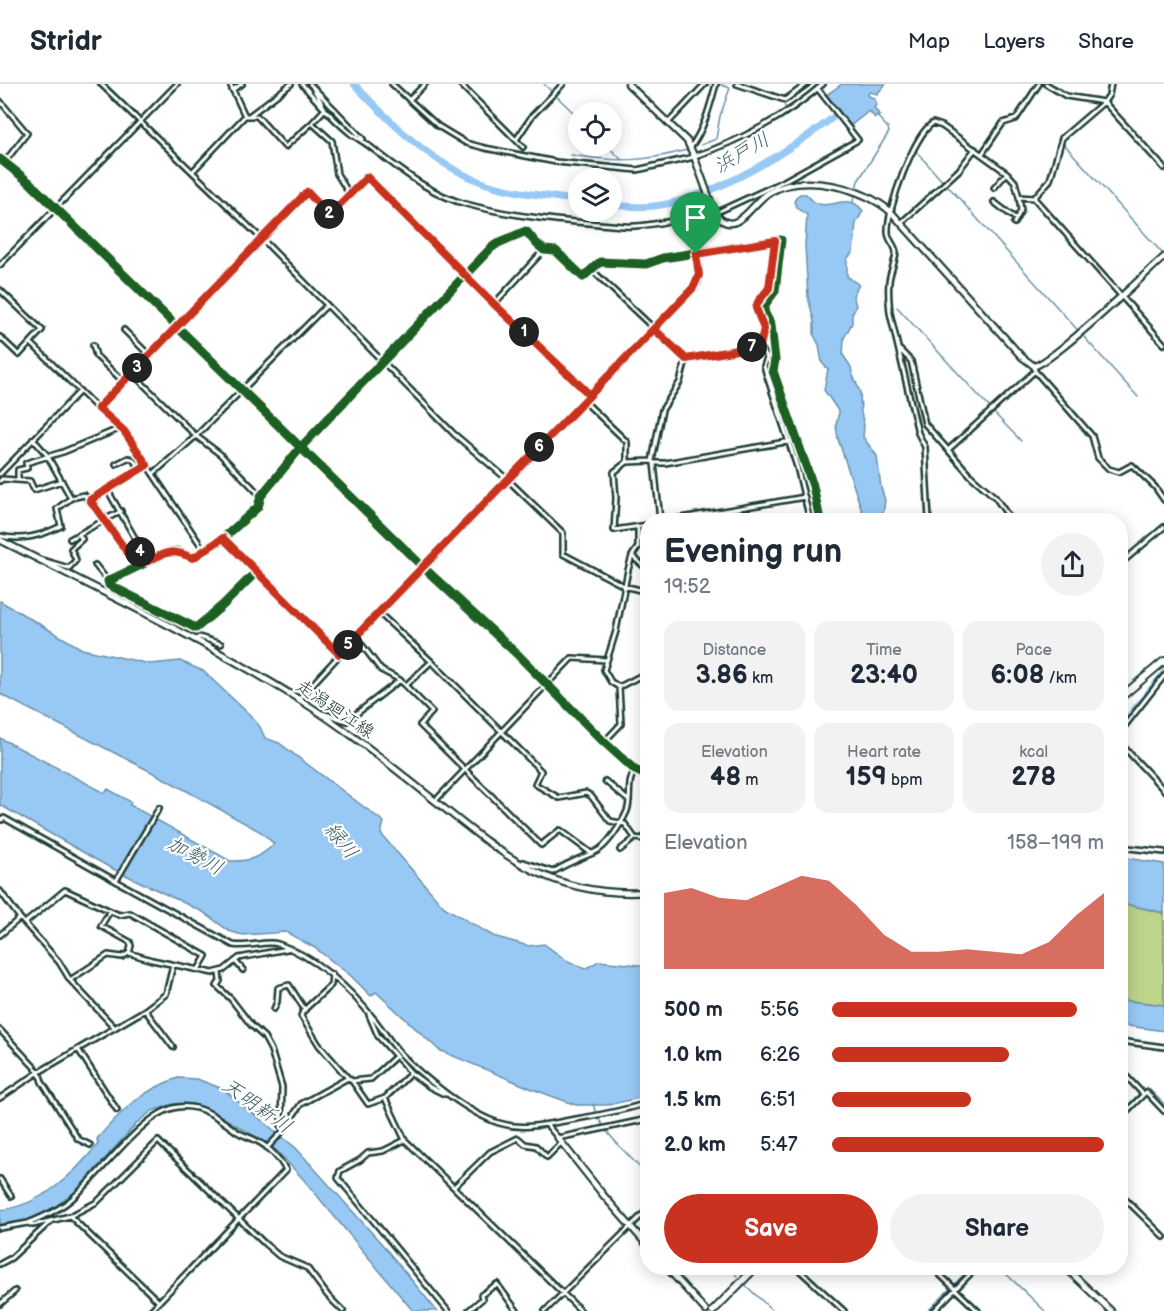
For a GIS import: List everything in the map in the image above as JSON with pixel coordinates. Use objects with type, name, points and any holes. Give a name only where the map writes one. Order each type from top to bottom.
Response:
[{"type":"highway","points":[[1128,691],[1164,660]]},
{"type":"highway","points":[[713,1311],[748,1275]]},
{"type":"street","points":[[101,84],[262,239],[454,434],[508,480],[563,533],[563,554],[624,586],[640,590]]},
{"type":"street","points":[[0,265],[177,84]]},
{"type":"street","points":[[230,84],[247,116]]},
{"type":"street","points":[[232,90],[242,84]]},
{"type":"street","points":[[192,171],[247,116],[291,84]]},
{"type":"street","points":[[302,84],[350,133],[406,175],[439,194],[466,204],[546,218],[625,226],[696,221],[782,182],[858,140],[818,89]]},
{"type":"street","points":[[311,84],[325,110]]},
{"type":"street","points":[[311,84],[368,145]]},
{"type":"street","points":[[392,84],[438,126],[466,143],[556,162],[637,170],[694,157],[722,147],[792,108],[823,84]]},
{"type":"street","points":[[409,100],[425,84]]},
{"type":"street","points":[[460,84],[523,147]]},
{"type":"street","points":[[516,140],[532,116],[563,84]]},
{"type":"street","points":[[628,84],[687,141],[714,211],[723,222],[735,222],[769,193],[793,184],[814,184],[847,190],[875,199],[891,212],[1035,369],[1092,436],[1098,458],[1109,469],[1119,472],[1132,465],[1155,487],[1164,500]]},
{"type":"street","points":[[668,123],[705,84]]},
{"type":"street","points":[[690,148],[696,141],[707,115],[716,84]]},
{"type":"street","points":[[737,84],[785,100],[807,84]]},
{"type":"street","points":[[982,154],[1003,123],[1016,119],[1039,84]]},
{"type":"street","points":[[1046,84],[1066,96],[1104,102],[1164,168]]},
{"type":"street","points":[[1034,198],[1050,180],[1062,138],[1104,102],[1111,84]]},
{"type":"street","points":[[0,101],[27,133],[2,161],[29,182],[604,742],[640,772]]},
{"type":"street","points":[[247,116],[257,116],[285,147],[325,110]]},
{"type":"street","points":[[312,123],[332,141],[337,174],[350,195]]},
{"type":"street","points":[[929,513],[925,447],[916,426],[888,297],[896,248],[888,232],[891,212],[902,176],[931,123],[942,126],[982,154],[1016,182],[1021,210],[1015,221],[994,202]]},
{"type":"street","points":[[901,223],[959,170],[975,149]]},
{"type":"street","points":[[994,189],[1007,173]]},
{"type":"street","points":[[98,408],[307,192],[329,215],[367,177],[465,276],[590,395]]},
{"type":"street","points":[[1019,197],[1034,198],[1164,344]]},
{"type":"street","points":[[299,699],[339,654],[698,282],[696,221]]},
{"type":"street","points":[[108,581],[168,552],[177,551],[193,558],[223,538],[258,507],[261,496],[301,447],[465,276],[498,243],[526,231],[544,250],[556,251],[583,277],[600,262],[646,264],[663,258],[781,240],[776,291],[766,303],[764,312],[771,325],[775,360],[772,371],[813,486],[819,513]]},
{"type":"street","points":[[775,241],[769,288],[756,308],[764,329],[760,346],[767,358],[764,368],[808,513]]},
{"type":"street","points":[[494,304],[544,250]]},
{"type":"street","points":[[948,450],[1035,369],[1163,258]]},
{"type":"street","points":[[592,270],[686,359]]},
{"type":"street","points":[[0,290],[41,328],[41,332],[19,355],[0,337]]},
{"type":"street","points":[[153,474],[196,436],[327,305]]},
{"type":"street","points":[[124,330],[149,355]]},
{"type":"street","points":[[32,343],[121,428],[204,550]]},
{"type":"street","points":[[93,345],[96,356],[124,382]]},
{"type":"street","points":[[686,359],[760,346]]},
{"type":"street","points":[[899,349],[911,361],[923,421],[972,477],[995,497],[1006,513]]},
{"type":"street","points":[[659,513],[653,462],[662,410],[680,382],[686,359]]},
{"type":"street","points":[[132,373],[196,436],[220,454],[261,496]]},
{"type":"street","points":[[0,474],[80,391]]},
{"type":"street","points":[[584,401],[627,442],[627,462]]},
{"type":"street","points":[[18,480],[18,470],[27,468],[26,463],[63,452],[121,428]]},
{"type":"street","points":[[33,440],[47,455],[71,498]]},
{"type":"street","points":[[619,687],[605,674],[606,660],[616,631],[632,556],[638,547],[638,527],[614,530],[616,498],[613,476],[616,469],[627,462],[665,463],[797,440]]},
{"type":"street","points":[[116,464],[128,458],[141,468]]},
{"type":"street","points":[[90,500],[147,465]]},
{"type":"street","points":[[0,481],[2,479],[30,481],[34,490],[62,481]]},
{"type":"street","points":[[106,489],[121,511],[148,561]]},
{"type":"street","points":[[0,538],[16,539],[61,526],[57,509],[71,498],[84,495],[105,519],[127,552],[144,552]]},
{"type":"street","points":[[710,513],[805,497]]},
{"type":"street","points":[[70,539],[121,511]]},
{"type":"street","points":[[1128,557],[1164,527]]},
{"type":"street","points":[[40,560],[69,568],[75,560],[71,549],[82,539],[79,535]]},
{"type":"street","name":"走潟廻江線","points":[[0,538],[195,640],[299,699],[368,746],[480,838],[509,858],[546,878],[572,886],[612,892],[640,892]]},
{"type":"street","points":[[223,538],[339,654]]},
{"type":"street","points":[[632,556],[640,563]]},
{"type":"street","points":[[95,565],[109,585],[196,628],[256,572]]},
{"type":"street","points":[[379,613],[432,662],[541,771],[535,784],[559,798],[586,793],[591,796],[610,821],[621,822],[635,837],[640,838]]},
{"type":"street","points":[[356,637],[381,670],[400,680],[432,712],[420,725],[541,845],[560,830],[591,853]]},
{"type":"street","points":[[195,640],[203,638],[220,644]]},
{"type":"street","points":[[435,801],[572,658],[606,660]]},
{"type":"street","points":[[406,685],[432,662]]},
{"type":"street","points":[[619,687],[640,676]]},
{"type":"street","points":[[1128,716],[1164,676]]},
{"type":"street","points":[[318,712],[346,722],[400,680]]},
{"type":"street","points":[[604,742],[621,724],[619,687]]},
{"type":"street","points":[[1128,752],[1164,790]]},
{"type":"street","points":[[509,858],[553,872],[603,846],[627,811],[631,776],[635,770]]},
{"type":"street","points":[[605,781],[629,801]]},
{"type":"street","points":[[117,880],[159,808]]},
{"type":"street","points":[[1,817],[233,945],[278,944],[332,975],[370,1014],[413,1066],[477,1113],[500,1123],[517,1126],[601,1116],[640,1105]]},
{"type":"street","points":[[620,850],[635,837]]},
{"type":"street","points":[[1128,848],[1164,852]]},
{"type":"street","points":[[26,923],[65,890],[119,915],[130,913],[206,956],[198,970]]},
{"type":"street","points":[[0,891],[20,918],[59,962],[70,980],[115,1028]]},
{"type":"street","points":[[70,980],[108,955],[122,957],[129,953],[132,946],[130,942],[101,926],[110,911]]},
{"type":"street","points":[[0,935],[20,918]]},
{"type":"street","points":[[129,953],[173,965],[219,973],[239,958],[288,949]]},
{"type":"street","points":[[236,962],[243,970]]},
{"type":"street","points":[[0,1098],[39,1072],[145,1010],[166,994],[173,965]]},
{"type":"street","points":[[219,973],[220,981],[217,986],[264,1037],[271,1050],[282,1086],[283,1108],[280,1125],[283,1130]]},
{"type":"street","points":[[332,975],[331,985],[301,1016],[319,1045],[352,1081],[368,1104],[385,1098],[411,1073]]},
{"type":"street","points":[[274,1010],[278,988],[289,985],[305,1010]]},
{"type":"street","points":[[145,1010],[173,1047]]},
{"type":"street","points":[[370,1014],[369,1017],[378,1036],[395,1057],[429,1087],[444,1094],[448,1093]]},
{"type":"street","points":[[0,1030],[39,1072],[42,1082],[78,1139],[90,1145]]},
{"type":"street","points":[[1128,1042],[1164,1047]]},
{"type":"street","points":[[78,1049],[117,1110]]},
{"type":"street","points":[[352,1081],[372,1079],[395,1057]]},
{"type":"street","points":[[267,1149],[301,1104],[348,1078]]},
{"type":"street","points":[[1128,1078],[1144,1094],[1146,1092],[1164,1111]]},
{"type":"street","points":[[1128,1110],[1144,1094]]},
{"type":"street","points":[[385,1098],[405,1140],[580,1311]]},
{"type":"street","points":[[0,1228],[28,1223],[51,1213],[76,1196],[129,1139],[155,1117],[169,1109],[184,1107],[200,1109],[213,1114],[239,1133],[258,1141],[282,1163],[286,1170],[150,1311]]},
{"type":"street","points":[[454,1187],[490,1152],[518,1138],[525,1144],[536,1146],[546,1157],[560,1140],[640,1121]]},
{"type":"street","points":[[547,1124],[640,1237]]},
{"type":"street","points":[[405,1140],[383,1151],[368,1153],[340,1171],[338,1178],[448,1311]]},
{"type":"street","points":[[28,1223],[33,1225],[69,1216],[97,1202],[158,1141],[279,1256],[307,1268],[328,1296],[343,1311]]},
{"type":"street","points":[[0,1179],[11,1196]]},
{"type":"street","points":[[1128,1202],[1164,1237]]},
{"type":"street","points":[[69,1216],[159,1302]]},
{"type":"street","points":[[545,1311],[640,1217]]},
{"type":"street","points":[[0,1264],[11,1258],[53,1220]]},
{"type":"street","points":[[673,1275],[706,1311]]},
{"type":"street","points":[[805,1275],[844,1311]]},
{"type":"street","points":[[940,1275],[978,1311]]},
{"type":"street","points":[[934,1311],[969,1275]]},
{"type":"street","points":[[1073,1275],[1111,1311]]},
{"type":"street","points":[[468,1311],[482,1299],[481,1295],[497,1284],[517,1311]]},
{"type":"street","points":[[0,1304],[15,1291]]},
{"type":"green space","points":[[1128,905],[1164,913],[1164,1005],[1128,1001]]},
{"type":"water","points":[[842,84],[886,84],[877,94],[870,92],[867,95],[875,99],[874,108],[880,115],[875,118],[869,111],[849,127],[825,96]]},
{"type":"water","points":[[806,194],[813,201],[825,205],[851,202],[863,211],[856,223],[853,252],[847,259],[847,276],[859,285],[853,295],[856,306],[852,314],[852,323],[844,338],[843,355],[851,367],[860,392],[863,437],[877,456],[885,500],[883,513],[863,513],[838,439],[836,425],[839,412],[824,390],[828,369],[822,363],[819,345],[814,335],[814,321],[808,297],[805,245],[807,215],[798,209],[794,202],[796,197]]},
{"type":"water","points":[[0,601],[82,649],[150,664],[180,661],[203,671],[250,715],[260,727],[265,738],[279,743],[384,822],[381,834],[444,907],[493,936],[529,946],[544,944],[566,960],[585,969],[599,961],[640,965],[640,1098],[608,1105],[576,1105],[439,1050],[376,992],[371,996],[351,976],[315,948],[286,932],[242,935],[229,931],[203,912],[109,867],[0,805],[0,738],[105,793],[108,789],[131,802],[130,805],[230,861],[254,858],[274,844],[261,832],[167,780],[0,694]]},
{"type":"water","points":[[1128,858],[1164,864],[1164,913],[1128,905]]},
{"type":"water","points":[[1128,1001],[1164,1005],[1164,1031],[1128,1026]]},
{"type":"water","points":[[178,1078],[197,1079],[223,1089],[296,1148],[381,1243],[437,1311],[413,1311],[278,1152],[267,1143],[204,1107],[175,1104],[152,1111],[137,1123],[74,1193],[53,1208],[27,1221],[0,1225],[0,1210],[30,1202],[55,1187],[78,1167],[98,1144],[97,1139],[133,1103],[143,1095]]},
{"type":"waterway","name":"浜戸川","points":[[354,84],[413,141],[465,175],[507,189],[568,199]]},
{"type":"waterway","points":[[544,84],[568,107]]},
{"type":"waterway","points":[[701,145],[716,139],[720,116],[730,88],[719,84]]},
{"type":"waterway","points":[[785,107],[784,104],[812,84]]},
{"type":"waterway","name":"浜戸川","points":[[622,206],[654,206],[678,201],[728,183],[778,155],[843,110]]},
{"type":"waterway","points":[[856,189],[858,181],[889,132],[876,115]]},
{"type":"waterway","points":[[903,182],[914,153],[929,128]]},
{"type":"waterway","points":[[1062,142],[1164,255]]},
{"type":"waterway","points":[[579,156],[629,160],[657,157],[687,150]]},
{"type":"waterway","points":[[917,152],[943,182]]},
{"type":"waterway","points":[[618,156],[621,159]]},
{"type":"waterway","points":[[947,185],[1138,397]]},
{"type":"waterway","points":[[853,202],[855,194]]},
{"type":"waterway","points":[[897,307],[991,409]]},
{"type":"waterway","points":[[993,412],[1021,441]]},
{"type":"waterway","points":[[1128,715],[1164,671]]},
{"type":"waterway","points":[[1144,1089],[1147,1087],[1164,1104]]},
{"type":"waterway","points":[[1128,1105],[1140,1093]]},
{"type":"waterway","points":[[593,1104],[609,1134],[640,1168]]},
{"type":"waterway","points":[[928,1311],[963,1275]]},
{"type":"waterway","points":[[1007,1275],[1045,1311]]},
{"type":"waterway","points":[[744,1284],[773,1311]]},
{"type":"cycle path","points":[[0,159],[29,182],[424,568],[518,655],[604,742],[640,772]]},
{"type":"cycle path","points":[[256,572],[196,628],[109,585],[108,581],[168,552],[177,551],[193,558],[219,542],[258,507],[261,496],[301,447],[491,248],[526,231],[544,250],[556,251],[583,277],[600,262],[646,264],[663,258],[781,240],[775,291],[766,303],[764,312],[771,325],[775,360],[773,371],[813,486],[819,513]]},
{"type":"route","points":[[367,177],[494,304],[590,395],[698,282],[696,254],[775,241],[769,288],[756,308],[764,329],[760,346],[686,359],[654,329],[339,654],[223,538],[193,558],[177,551],[168,552],[148,561],[144,552],[127,552],[90,500],[147,465],[124,431],[98,408],[307,192],[329,215],[367,177]]},
{"type":"water label","name":"緑川","points":[[341,841]]},
{"type":"water label","name":"加勢川","points":[[195,856]]},
{"type":"water label","name":"天明新川","points":[[257,1106]]}]
